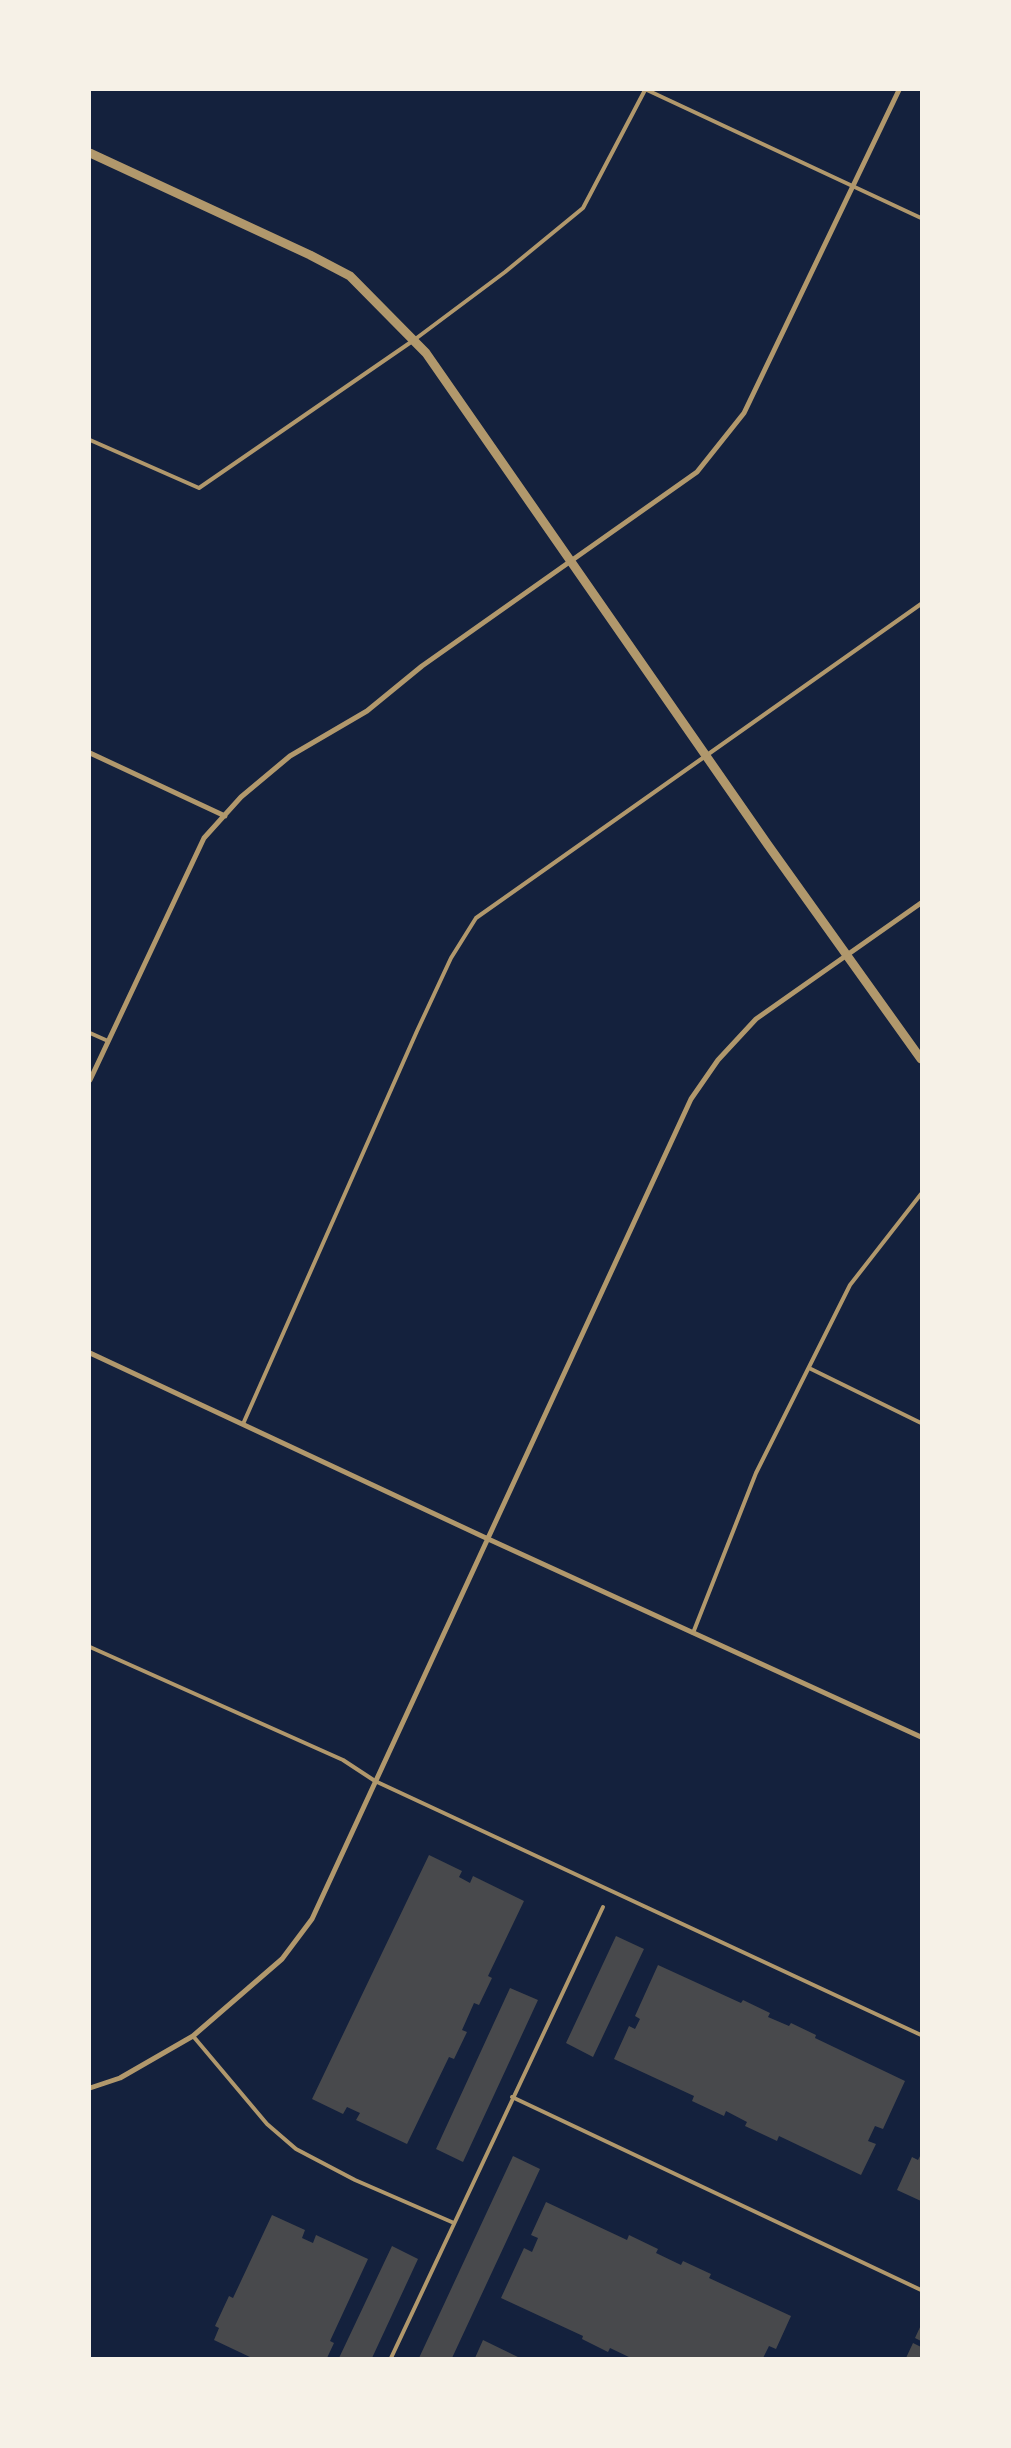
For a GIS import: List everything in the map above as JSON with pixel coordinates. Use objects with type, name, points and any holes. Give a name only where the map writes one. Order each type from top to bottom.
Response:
[{"type":"street","points":[[90,1080],[204,838],[241,797],[290,756],[367,711],[422,666],[697,472],[744,414],[899,90]]},
{"type":"street","points":[[90,153],[310,255],[350,276],[426,353],[705,754],[921,1058]]},
{"type":"street","points":[[90,753],[225,816]]},
{"type":"street","points":[[90,2088],[120,2078],[193,2036],[282,1959],[312,1919],[486,1538],[691,1099],[718,1060],[756,1018],[921,903]]},
{"type":"street","points":[[90,1352],[486,1538],[921,1737]]},
{"type":"lane","points":[[90,440],[199,488],[414,340],[505,272],[583,208],[646,90],[921,218]]},
{"type":"lane","points":[[242,1424],[417,1031],[451,958],[476,918],[705,754],[921,604]]},
{"type":"lane","points":[[90,1033],[108,1041]]},
{"type":"lane","points":[[693,1633],[756,1473],[850,1285],[921,1194]]},
{"type":"lane","points":[[809,1368],[921,1423]]},
{"type":"lane","points":[[90,1647],[343,1760],[375,1781],[921,2034]]},
{"type":"lane","points":[[390,2358],[603,1907]]},
{"type":"lane","points":[[193,2036],[267,2124],[296,2148],[355,2180],[454,2223]]},
{"type":"lane","points":[[512,2097],[921,2290]]},
{"type":"building","points":[[429,1855],[462,1871],[459,1877],[470,1883],[473,1876],[524,1901],[488,1976],[492,1978],[479,2005],[474,2003],[462,2030],[467,2032],[454,2059],[449,2057],[407,2144],[356,2120],[360,2113],[347,2107],[343,2114],[312,2099]]},
{"type":"building","points":[[616,1936],[644,1949],[593,2057],[566,2043]]},
{"type":"building","points":[[658,1965],[741,2003],[743,2000],[770,2013],[768,2017],[789,2026],[791,2023],[816,2035],[815,2038],[905,2081],[883,2129],[875,2126],[868,2141],[876,2144],[861,2175],[779,2136],[777,2141],[745,2126],[747,2122],[726,2111],[724,2116],[692,2101],[694,2096],[614,2059],[629,2026],[635,2029],[640,2019],[635,2016]]},
{"type":"building","points":[[510,1988],[538,2000],[463,2162],[436,2149]]},
{"type":"building","points":[[921,2154],[921,2201],[897,2190],[912,2157],[918,2160]]},
{"type":"building","points":[[513,2156],[540,2169],[452,2358],[419,2358]]},
{"type":"building","points":[[546,2202],[627,2240],[629,2235],[658,2249],[656,2253],[681,2265],[683,2261],[711,2274],[709,2278],[791,2316],[776,2349],[769,2346],[763,2358],[631,2358],[610,2348],[608,2352],[582,2339],[583,2336],[501,2298],[524,2248],[532,2252],[538,2238],[531,2235]]},
{"type":"building","points":[[272,2215],[305,2230],[302,2238],[313,2243],[316,2235],[368,2259],[330,2341],[334,2343],[327,2358],[252,2358],[214,2340],[219,2328],[215,2326],[229,2296],[233,2298]]},
{"type":"building","points":[[392,2246],[418,2259],[372,2358],[339,2358]]},
{"type":"building","points":[[921,2325],[921,2341],[915,2338]]},
{"type":"building","points":[[483,2340],[520,2358],[475,2358]]},
{"type":"building","points":[[913,2343],[921,2347],[921,2358],[906,2358]]}]
